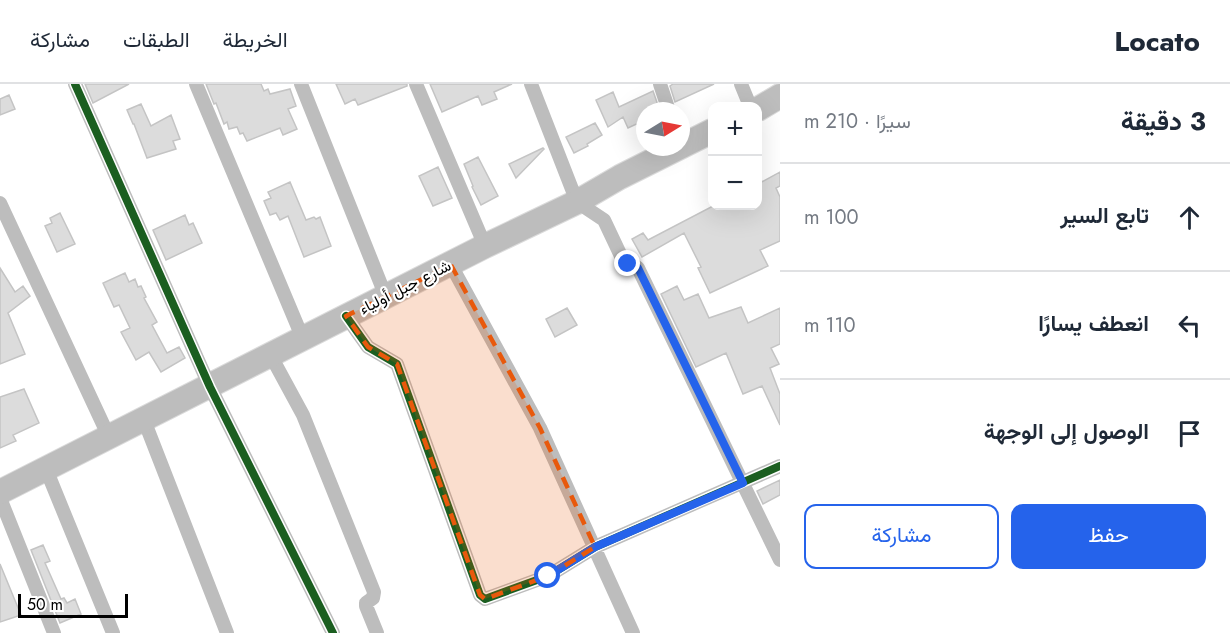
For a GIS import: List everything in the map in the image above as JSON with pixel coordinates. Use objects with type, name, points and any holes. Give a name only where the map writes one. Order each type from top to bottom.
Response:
[{"type":"highway","points":[[762,107],[780,96]]},
{"type":"highway","name":"شارع جبل أولياء","points":[[690,142],[708,133]]},
{"type":"highway","name":"شارع جبل أولياء","points":[[0,492],[485,246],[577,202],[663,156]]},
{"type":"street","points":[[75,84],[210,387],[333,633]]},
{"type":"street","points":[[196,84],[303,339]]},
{"type":"street","points":[[301,84],[386,297]]},
{"type":"street","points":[[416,84],[485,246]]},
{"type":"street","points":[[531,84],[577,202],[604,220],[621,256],[628,264],[638,268],[780,560]]},
{"type":"street","points":[[660,84],[666,102]]},
{"type":"street","points":[[741,84],[748,102]]},
{"type":"street","points":[[0,203],[109,437]]},
{"type":"street","points":[[451,265],[540,428],[633,633]]},
{"type":"street","points":[[346,316],[368,347],[397,364],[482,598],[486,599],[548,576],[595,547],[780,466]]},
{"type":"street","points":[[271,356],[303,415],[374,592],[373,598],[366,603],[366,606],[377,633]]},
{"type":"street","points":[[144,420],[228,633]]},
{"type":"street","points":[[46,469],[113,633]]},
{"type":"street","points":[[0,498],[54,633]]},
{"type":"highlighted area","points":[[451,265],[540,428],[595,547],[548,576],[485,599],[480,595],[397,364],[368,347],[346,316]]},
{"type":"building","points":[[85,84],[129,84],[93,103]]},
{"type":"building","points":[[206,84],[261,84],[264,91],[268,89],[270,94],[290,89],[296,106],[288,109],[297,129],[283,135],[280,128],[247,141],[237,127],[229,129],[227,122],[224,124]]},
{"type":"building","points":[[336,84],[407,84],[407,86],[358,105],[355,99],[345,104]]},
{"type":"building","points":[[430,84],[512,84],[494,92],[497,99],[482,105],[478,96],[442,112]]},
{"type":"building","points":[[673,84],[714,84],[675,102],[670,86]]},
{"type":"building","points":[[653,91],[657,102],[636,102],[636,124],[628,128],[623,117],[608,127],[596,100],[613,92],[619,107]]},
{"type":"building","points":[[9,95],[15,109],[0,115],[0,99]]},
{"type":"building","points":[[141,104],[151,126],[171,115],[180,139],[173,141],[176,149],[147,158],[127,110]]},
{"type":"building","points":[[595,123],[602,135],[574,153],[566,137]]},
{"type":"building","points":[[544,149],[516,178],[509,164]]},
{"type":"building","points":[[478,157],[498,196],[481,205],[464,164]]},
{"type":"building","points":[[438,167],[452,198],[433,206],[419,176]]},
{"type":"building","points":[[780,172],[780,186],[776,188],[780,197],[780,241],[760,250],[768,266],[710,293],[698,268],[701,267],[684,233],[642,257],[632,239],[643,233],[648,240],[708,209],[762,210],[762,182]]},
{"type":"building","points":[[290,182],[306,220],[320,217],[331,246],[304,257],[288,216],[280,220],[276,213],[270,215],[264,201],[271,198],[268,192]]},
{"type":"building","points":[[60,213],[75,244],[57,252],[45,226],[52,223],[50,218]]},
{"type":"building","points":[[185,215],[189,225],[193,223],[202,243],[166,260],[153,230]]},
{"type":"building","points":[[0,268],[15,292],[23,286],[30,296],[8,313],[25,354],[0,364]]},
{"type":"building","points":[[125,273],[129,282],[135,279],[138,287],[141,286],[146,297],[144,298],[157,322],[152,325],[167,353],[179,347],[185,358],[161,372],[149,352],[136,360],[121,332],[130,328],[119,305],[114,307],[103,283]]},
{"type":"building","points":[[677,286],[684,300],[698,294],[709,318],[741,307],[748,323],[780,308],[780,344],[771,348],[779,364],[770,368],[780,394],[780,425],[762,386],[743,394],[726,353],[696,367],[661,294]]},
{"type":"building","points":[[567,308],[577,325],[555,337],[546,319]]},
{"type":"building","points":[[24,389],[39,423],[13,435],[16,441],[0,448],[0,397]]},
{"type":"building","points":[[780,480],[780,495],[763,504],[757,491]]},
{"type":"building","points":[[43,545],[50,561],[45,563],[61,599],[64,598],[67,603],[75,599],[81,614],[60,623],[31,550]]},
{"type":"building","points":[[0,564],[21,615],[0,622]]},
{"type":"cycle path","points":[[75,84],[210,387],[333,633]]},
{"type":"cycle path","points":[[346,316],[368,347],[397,364],[480,595],[485,599],[548,576],[595,547],[780,466]]},
{"type":"route","points":[[548,576],[595,547],[743,483],[638,268],[628,264]]}]
